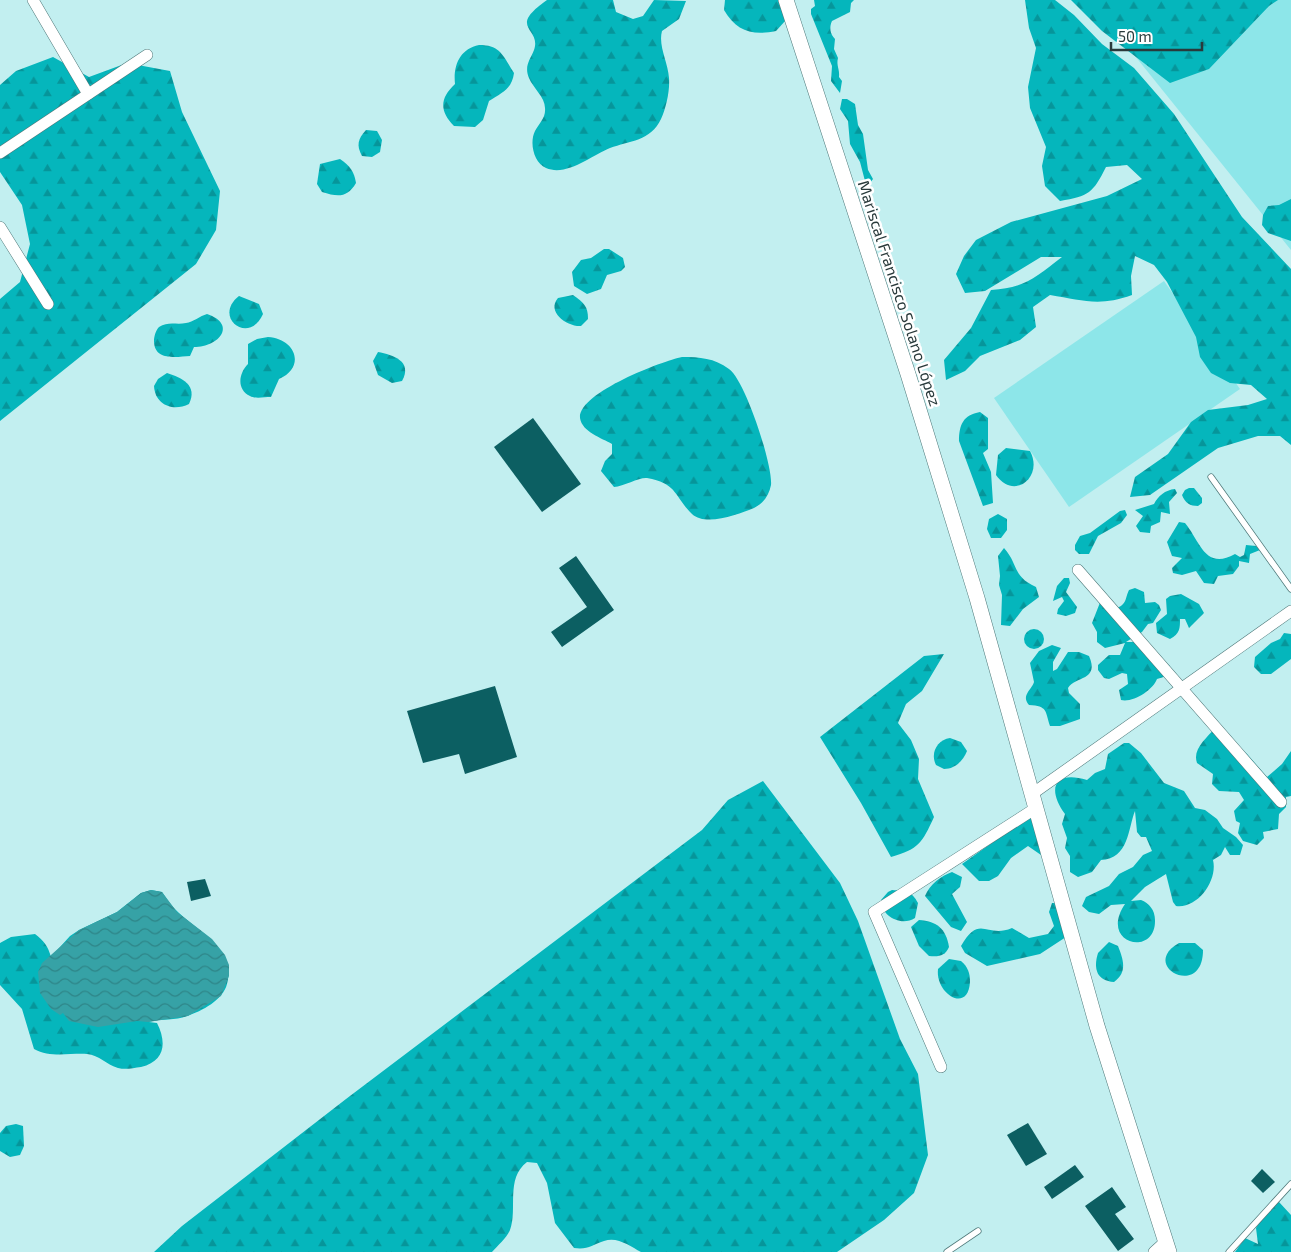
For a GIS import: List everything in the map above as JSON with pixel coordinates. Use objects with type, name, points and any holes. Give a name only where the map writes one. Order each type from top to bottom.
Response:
[{"type":"street","points":[[33,0],[88,94]]},
{"type":"street","name":"Mariscal Francisco Solano López","points":[[786,0],[908,374],[977,598],[1096,1026],[1162,1249]]},
{"type":"street","points":[[0,153],[147,55]]},
{"type":"street","points":[[0,227],[48,304]]},
{"type":"street","points":[[1078,570],[1281,802]]},
{"type":"street","points":[[941,1067],[874,912],[1034,801],[1180,688],[1291,611]]},
{"type":"lane","points":[[1211,477],[1291,588]]},
{"type":"lane","points":[[1229,1252],[1291,1184]]},
{"type":"lane","points":[[947,1252],[978,1231]]},
{"type":"shaded area","points":[[1090,0],[1291,0],[1291,250]]},
{"type":"shaded area","points":[[1164,281],[1240,389],[1069,507],[994,398]]},
{"type":"green space","points":[[547,0],[613,0],[616,12],[633,19],[643,16],[654,0],[686,1],[679,19],[662,31],[661,42],[668,72],[669,88],[664,110],[657,126],[639,139],[610,148],[579,164],[562,170],[546,168],[538,162],[532,141],[535,131],[543,118],[545,108],[543,100],[528,74],[527,67],[535,42],[527,22],[535,10]]},
{"type":"green space","points":[[725,0],[784,0],[786,20],[776,31],[752,32],[734,23],[724,10]]},
{"type":"green space","points":[[814,0],[854,0],[851,3],[850,12],[832,21],[831,26],[831,33],[835,39],[834,49],[838,58],[839,77],[842,81],[840,93],[831,81],[832,66],[811,14],[811,9],[815,6]]},
{"type":"green space","points":[[1025,0],[1055,0],[1074,15],[1102,44],[1134,68],[1174,114],[1242,217],[1291,269],[1291,445],[1280,436],[1258,436],[1218,448],[1150,495],[1130,497],[1135,477],[1168,454],[1191,422],[1208,410],[1248,405],[1267,399],[1251,385],[1230,383],[1211,373],[1200,357],[1196,337],[1167,282],[1154,265],[1135,256],[1131,276],[1132,295],[1100,302],[1050,295],[1033,307],[1036,327],[1020,340],[980,356],[965,371],[946,380],[944,360],[971,328],[991,290],[1022,284],[1037,276],[1062,257],[1041,257],[985,291],[965,293],[956,274],[964,256],[976,240],[1011,222],[1107,196],[1142,179],[1127,165],[1106,167],[1097,183],[1089,192],[1078,197],[1060,201],[1045,186],[1042,166],[1046,147],[1030,108],[1028,87],[1036,48],[1029,28]]},
{"type":"green space","points":[[1071,0],[1278,0],[1269,6],[1209,69],[1170,83],[1102,31]]},
{"type":"green space","points":[[479,45],[497,49],[514,73],[513,78],[506,90],[489,101],[483,120],[475,127],[454,126],[444,110],[444,99],[455,84],[455,70],[459,59],[467,50]]},
{"type":"green space","points":[[53,57],[89,77],[127,63],[170,71],[182,112],[220,191],[216,230],[196,264],[0,421],[0,299],[20,282],[30,244],[22,205],[0,172],[0,85],[16,71]]},
{"type":"green space","points":[[842,99],[847,99],[855,104],[858,125],[863,134],[868,170],[873,179],[870,183],[865,181],[860,162],[850,144],[848,121],[840,109]]},
{"type":"green space","points":[[366,130],[377,131],[382,140],[380,152],[372,157],[362,156],[359,149],[361,136]]},
{"type":"green space","points":[[340,159],[351,169],[356,183],[346,194],[333,195],[322,192],[317,184],[320,164]]},
{"type":"green space","points":[[1291,199],[1291,241],[1268,233],[1262,225],[1263,215],[1268,206],[1279,205]]},
{"type":"green space","points":[[604,249],[609,249],[623,258],[625,267],[621,271],[607,275],[601,289],[587,294],[574,286],[572,272],[581,260],[591,258]]},
{"type":"green space","points":[[573,295],[583,303],[587,311],[588,319],[581,326],[575,326],[564,321],[556,313],[555,303],[558,298]]},
{"type":"green space","points":[[239,296],[259,304],[263,314],[257,323],[250,328],[242,328],[231,319],[229,312],[232,304]]},
{"type":"green space","points":[[207,314],[216,318],[221,323],[222,334],[217,339],[203,346],[194,347],[190,356],[167,356],[158,352],[154,339],[159,327],[166,324],[182,324]]},
{"type":"green space","points":[[268,337],[278,339],[291,348],[295,361],[293,368],[279,379],[271,397],[252,397],[243,389],[240,381],[248,364],[248,344],[257,339]]},
{"type":"green space","points":[[378,352],[400,360],[405,368],[402,381],[392,383],[378,375],[373,361]]},
{"type":"green space","points":[[682,357],[695,357],[718,362],[729,369],[743,389],[763,442],[768,460],[771,485],[761,504],[754,508],[723,518],[698,518],[692,514],[674,491],[664,483],[644,478],[614,487],[601,471],[605,461],[612,454],[612,444],[584,427],[580,418],[583,408],[592,398],[640,371]]},
{"type":"green space","points":[[167,373],[183,380],[190,387],[191,397],[189,404],[171,407],[161,402],[158,398],[154,386],[158,379]]},
{"type":"green space","points":[[980,412],[988,418],[988,449],[983,453],[991,472],[993,503],[983,506],[959,441],[963,422],[974,413]]},
{"type":"green space","points":[[1006,448],[1030,451],[1033,469],[1030,477],[1018,486],[1011,486],[1003,482],[996,475],[998,455]]},
{"type":"green space","points":[[1194,488],[1202,498],[1202,503],[1198,506],[1188,503],[1183,498],[1182,495],[1185,490]]},
{"type":"green space","points":[[1175,489],[1177,493],[1169,502],[1170,514],[1161,512],[1160,522],[1151,526],[1150,533],[1140,532],[1136,526],[1143,516],[1135,510],[1154,504],[1162,494]]},
{"type":"green space","points":[[1125,510],[1127,515],[1121,523],[1098,536],[1089,554],[1079,554],[1075,550],[1075,545],[1080,536],[1090,533],[1120,511]]},
{"type":"green space","points":[[998,514],[1007,519],[1007,530],[1001,538],[991,538],[987,529],[989,519]]},
{"type":"green space","points":[[1179,522],[1185,523],[1204,552],[1217,559],[1235,554],[1240,557],[1244,555],[1246,545],[1256,546],[1260,550],[1250,554],[1249,563],[1239,561],[1239,566],[1233,574],[1218,576],[1214,584],[1204,583],[1196,571],[1182,575],[1173,573],[1172,568],[1182,558],[1172,556],[1167,542]]},
{"type":"green space","points":[[1004,548],[1023,579],[1036,587],[1039,597],[1023,609],[1010,626],[1001,625],[1002,595],[999,585],[998,556]]},
{"type":"green space","points":[[1064,578],[1069,578],[1070,583],[1066,592],[1077,607],[1075,613],[1066,616],[1057,614],[1064,601],[1062,597],[1053,601],[1057,586]]},
{"type":"green space","points":[[1135,588],[1144,592],[1145,603],[1155,602],[1161,610],[1153,623],[1148,624],[1142,632],[1126,642],[1137,642],[1170,666],[1167,676],[1157,679],[1142,695],[1131,700],[1121,700],[1119,690],[1128,684],[1127,674],[1122,673],[1109,679],[1104,678],[1098,670],[1098,665],[1109,655],[1120,655],[1125,643],[1105,648],[1097,642],[1097,632],[1092,623],[1101,600],[1116,608],[1120,607],[1124,603],[1129,590]]},
{"type":"green space","points":[[1181,594],[1199,604],[1204,613],[1189,628],[1185,619],[1180,619],[1179,630],[1170,639],[1157,633],[1156,623],[1167,614],[1166,599],[1170,596]]},
{"type":"green space","points":[[1030,629],[1038,629],[1044,635],[1044,643],[1038,649],[1030,649],[1024,643],[1024,635]]},
{"type":"green space","points":[[1284,633],[1291,634],[1291,659],[1271,674],[1261,674],[1254,667],[1255,657],[1271,643],[1280,639]]},
{"type":"green space","points":[[1052,645],[1061,648],[1053,662],[1053,671],[1057,669],[1068,652],[1079,652],[1089,656],[1092,664],[1089,674],[1071,684],[1068,688],[1069,693],[1080,704],[1080,719],[1060,726],[1050,726],[1045,710],[1029,705],[1026,698],[1034,682],[1030,663],[1039,651]]},
{"type":"green space","points":[[944,654],[922,691],[906,704],[898,723],[911,740],[919,759],[918,779],[934,817],[919,844],[908,851],[891,857],[861,803],[820,737],[924,656]]},
{"type":"green space","points":[[1214,729],[1247,754],[1267,777],[1282,764],[1291,751],[1291,796],[1286,797],[1286,807],[1279,814],[1278,829],[1263,832],[1264,838],[1257,845],[1243,841],[1238,833],[1240,823],[1236,821],[1234,811],[1244,800],[1239,792],[1219,791],[1212,784],[1213,774],[1197,763],[1198,748]]},
{"type":"green space","points":[[950,738],[961,742],[967,751],[958,764],[952,768],[944,769],[936,765],[934,752],[941,741]]},
{"type":"green space","points":[[1124,743],[1129,743],[1141,753],[1164,783],[1184,791],[1195,808],[1205,810],[1217,819],[1223,828],[1236,837],[1243,845],[1240,855],[1230,855],[1225,847],[1221,855],[1213,860],[1214,868],[1209,884],[1205,892],[1192,903],[1176,906],[1173,902],[1166,874],[1145,887],[1131,901],[1141,900],[1147,903],[1153,910],[1155,920],[1153,932],[1147,939],[1139,942],[1130,941],[1123,937],[1118,929],[1119,918],[1125,904],[1111,905],[1099,914],[1089,912],[1082,906],[1086,897],[1109,886],[1119,874],[1133,867],[1143,855],[1152,851],[1146,837],[1141,837],[1137,832],[1135,811],[1129,834],[1122,849],[1110,858],[1101,860],[1092,872],[1078,877],[1070,872],[1070,856],[1065,848],[1067,838],[1062,824],[1065,814],[1059,805],[1055,789],[1061,780],[1067,777],[1087,780],[1095,773],[1105,769],[1108,754]]},
{"type":"green space","points":[[763,781],[840,883],[858,921],[900,1039],[918,1074],[928,1155],[914,1193],[884,1220],[837,1252],[641,1252],[623,1242],[614,1240],[604,1241],[586,1248],[574,1248],[555,1223],[547,1183],[537,1163],[527,1162],[520,1169],[514,1185],[510,1230],[492,1252],[154,1252],[182,1226],[346,1099],[702,830],[728,800]]},
{"type":"green space","points":[[1033,814],[1041,855],[1028,846],[1011,858],[998,876],[989,881],[979,881],[962,864]]},
{"type":"green space","points":[[952,872],[962,877],[960,887],[952,894],[967,922],[961,931],[951,927],[925,896],[936,881]]},
{"type":"green space","points":[[151,890],[162,892],[176,911],[206,935],[221,951],[226,961],[228,972],[225,990],[217,1000],[193,1014],[182,1018],[149,1022],[157,1023],[162,1037],[162,1050],[155,1060],[141,1067],[121,1069],[87,1054],[53,1054],[34,1049],[22,1009],[0,985],[0,943],[11,937],[35,934],[45,944],[51,957],[70,936],[117,912],[141,893]]},
{"type":"green space","points":[[892,890],[908,892],[916,899],[918,903],[915,918],[904,921],[898,920],[884,911],[881,900]]},
{"type":"green space","points":[[1052,903],[1057,903],[1066,937],[1040,954],[987,966],[965,953],[961,946],[973,931],[979,929],[1003,931],[1012,928],[1029,938],[1048,934],[1054,926],[1049,912]]},
{"type":"green space","points":[[919,920],[935,924],[943,930],[949,947],[944,954],[929,956],[919,946],[911,927]]},
{"type":"green space","points":[[1109,942],[1118,946],[1123,960],[1123,970],[1114,982],[1100,977],[1096,969],[1098,953]]},
{"type":"green space","points":[[1179,943],[1195,943],[1203,950],[1200,965],[1193,973],[1185,976],[1176,974],[1169,969],[1165,961],[1168,952]]},
{"type":"green space","points":[[949,959],[961,961],[970,976],[968,992],[964,997],[958,999],[946,993],[938,978],[938,969]]},
{"type":"green space","points":[[16,1124],[23,1126],[24,1146],[20,1155],[10,1157],[0,1151],[0,1133],[6,1126]]},
{"type":"green space","points":[[1279,1202],[1291,1215],[1291,1252],[1235,1252],[1245,1238],[1258,1244],[1256,1228],[1265,1214]]},
{"type":"water","points":[[151,890],[162,892],[177,912],[212,939],[225,955],[229,965],[229,976],[221,996],[188,1016],[98,1027],[69,1021],[63,1013],[60,1015],[51,1009],[40,993],[38,972],[42,963],[79,930],[117,912],[141,893]]},
{"type":"building","points":[[533,418],[581,484],[542,512],[494,447]]},
{"type":"building","points":[[576,556],[614,610],[562,647],[551,632],[587,607],[559,568]]},
{"type":"building","points":[[495,686],[517,757],[465,774],[459,754],[423,763],[407,711]]},
{"type":"building","points":[[205,879],[211,896],[191,901],[187,882]]},
{"type":"building","points":[[1028,1123],[1047,1154],[1026,1166],[1007,1135]]},
{"type":"building","points":[[1075,1165],[1084,1177],[1052,1199],[1044,1187]]},
{"type":"building","points":[[1262,1169],[1275,1182],[1263,1193],[1251,1181]]},
{"type":"building","points":[[1112,1187],[1126,1207],[1115,1214],[1134,1239],[1118,1251],[1085,1206]]}]
